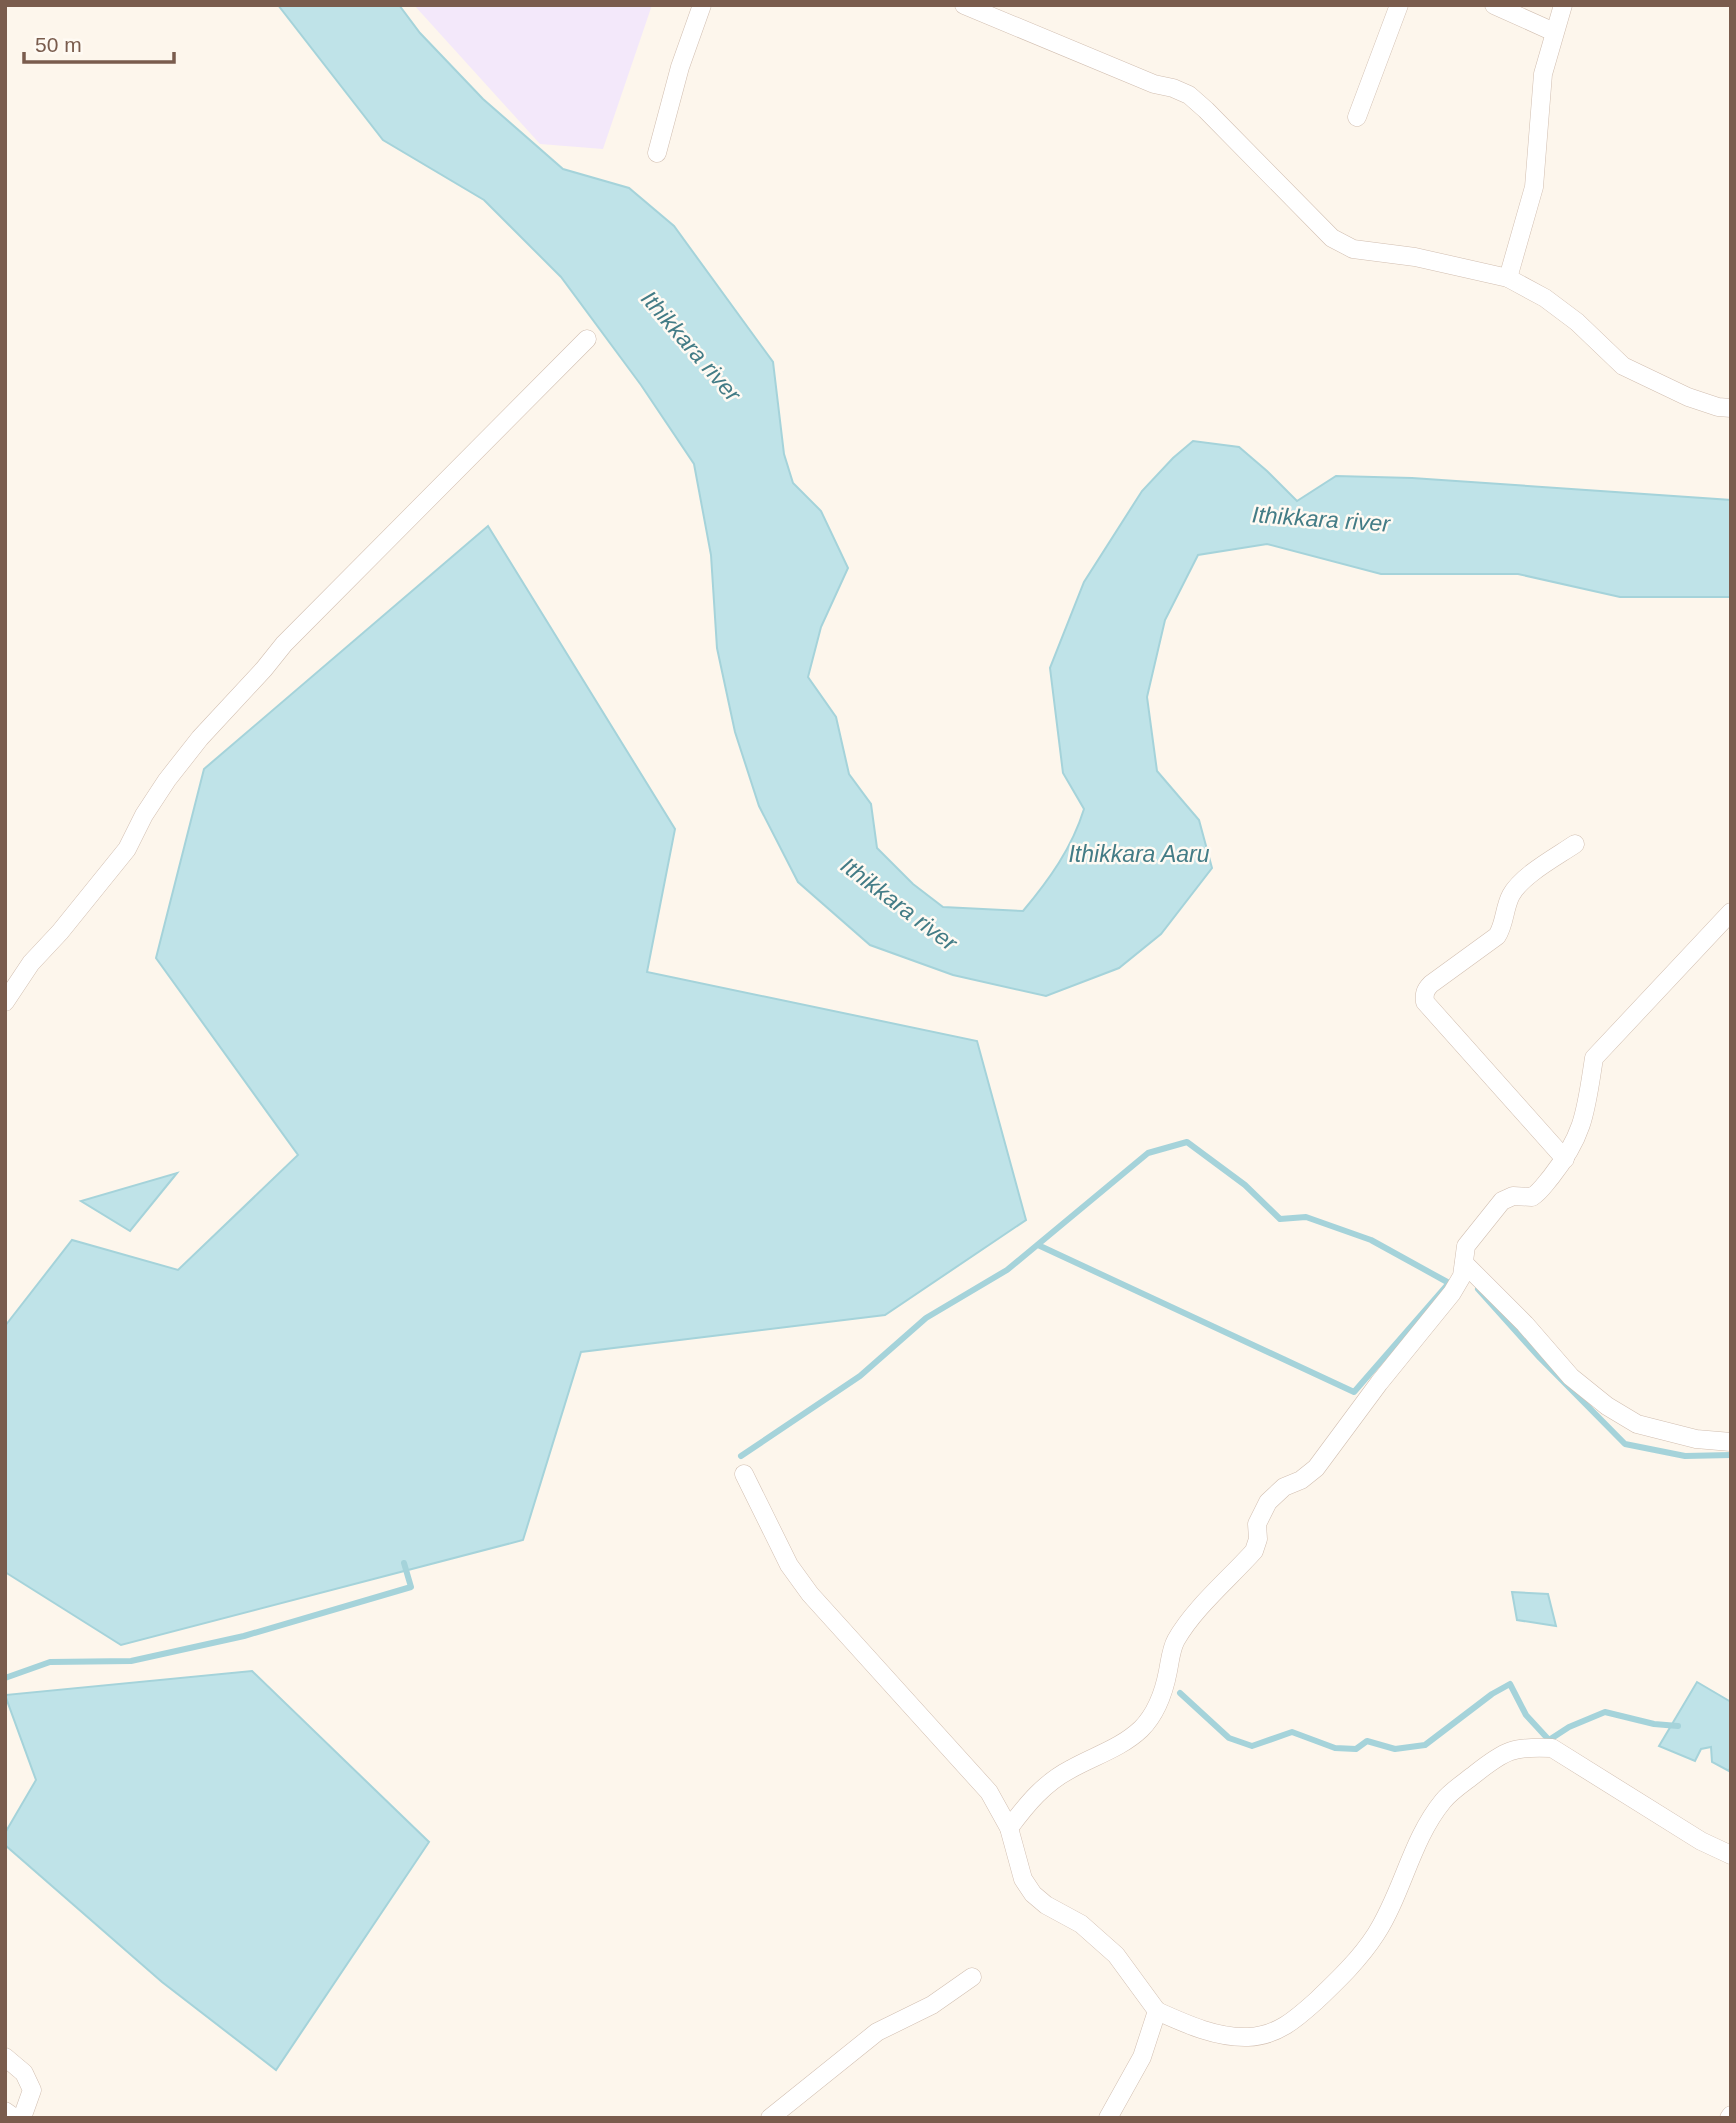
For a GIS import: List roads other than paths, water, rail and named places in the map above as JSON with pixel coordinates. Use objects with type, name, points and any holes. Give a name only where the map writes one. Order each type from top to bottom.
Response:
[{"type":"street","points":[[657,153],[680,67],[702,5]]},
{"type":"street","points":[[964,5],[1154,84],[1189,95],[1332,238],[1353,249],[1415,257],[1508,278],[1545,298],[1577,322],[1623,366],[1688,397],[1718,407],[1731,408]]},
{"type":"street","points":[[1357,117],[1399,5]]},
{"type":"street","points":[[1494,5],[1554,32]]},
{"type":"street","points":[[1508,278],[1534,187],[1544,74],[1563,5]]},
{"type":"street","points":[[5,1002],[31,963],[60,932],[127,849],[144,815],[167,780],[222,712],[284,644],[587,339]]},
{"type":"street","points":[[1565,1158],[1425,1002],[1424,996],[1431,984],[1497,936],[1510,898],[1522,882],[1575,844]]},
{"type":"street","points":[[1009,1828],[1047,1784],[1071,1768],[1108,1751],[1141,1729],[1157,1708],[1163,1693],[1174,1643],[1254,1551],[1258,1539],[1257,1524],[1268,1502],[1284,1487],[1301,1480],[1316,1468],[1379,1382],[1452,1293],[1462,1276],[1466,1246],[1502,1201],[1508,1197],[1526,1198],[1536,1195],[1565,1158],[1580,1133],[1594,1058],[1731,912]]},
{"type":"street","points":[[1464,1263],[1525,1324],[1572,1377],[1606,1406],[1637,1424],[1696,1439],[1731,1442]]},
{"type":"street","points":[[744,1474],[789,1565],[810,1594],[989,1792],[1009,1828],[1023,1879],[1033,1894],[1046,1905],[1081,1924],[1116,1955],[1157,2011],[1196,2028],[1226,2036],[1250,2037],[1269,2034],[1290,2024],[1332,1986],[1377,1933],[1402,1883],[1419,1840],[1443,1801],[1500,1755],[1526,1746],[1552,1748],[1701,1841],[1731,1855]]},
{"type":"street","points":[[770,2118],[877,2032],[932,2005],[972,1977]]},
{"type":"street","points":[[1108,2118],[1142,2057],[1157,2011]]},
{"type":"street","points":[[5,2057],[24,2073],[32,2090],[22,2118]]},
{"type":"street","points":[[5,2111],[15,2118]]},
{"type":"water","name":"Ithikkara Aaru","points":[[278,5],[399,5],[420,33],[483,99],[563,169],[629,188],[674,226],[773,362],[784,454],[793,483],[821,511],[848,568],[821,627],[808,677],[836,717],[849,774],[871,804],[877,848],[913,884],[943,907],[1023,911],[1051,875],[1066,850],[1084,809],[1063,773],[1050,668],[1084,582],[1142,491],[1193,441],[1239,447],[1297,501],[1336,476],[1412,478],[1731,500],[1731,597],[1620,597],[1518,574],[1381,574],[1267,544],[1198,555],[1165,620],[1147,697],[1157,771],[1199,820],[1212,868],[1161,934],[1119,968],[1046,996],[953,975],[870,945],[798,882],[759,806],[735,732],[717,648],[711,555],[694,464],[641,385],[561,277],[484,200],[383,140]]},
{"type":"water","points":[[488,526],[675,829],[647,972],[977,1041],[1026,1220],[885,1315],[581,1352],[523,1540],[121,1645],[5,1572],[5,1326],[72,1240],[178,1270],[298,1155],[156,958],[204,769]]},
{"type":"water","points":[[177,1173],[130,1231],[81,1201]]},
{"type":"water","points":[[1512,1592],[1548,1594],[1556,1626],[1517,1620]]},
{"type":"water","points":[[252,1671],[429,1842],[276,2070],[162,1982],[5,1845],[5,1833],[36,1780],[5,1695]]},
{"type":"water","points":[[1697,1682],[1731,1702],[1729,1771],[1712,1762],[1711,1747],[1701,1749],[1695,1761],[1659,1746]]},
{"type":"waterway","points":[[741,1456],[860,1376],[926,1318],[1007,1270],[1148,1153],[1187,1142],[1245,1185],[1280,1219],[1306,1217],[1371,1240],[1449,1283],[1354,1392],[1038,1245]]},
{"type":"waterway","points":[[1478,1289],[1540,1358],[1625,1444],[1685,1456],[1731,1455]]},
{"type":"waterway","points":[[5,1678],[50,1662],[131,1661],[244,1636],[411,1587],[404,1563]]},
{"type":"waterway","points":[[1180,1693],[1229,1738],[1252,1746],[1292,1732],[1335,1748],[1356,1749],[1367,1741],[1395,1749],[1425,1745],[1492,1694],[1510,1684],[1526,1715],[1549,1740],[1569,1727],[1605,1712],[1654,1724],[1678,1726]]},
{"type":"water label","name":"Ithikkara river","points":[[691,346]]},
{"type":"water label","name":"Ithikkara river","points":[[1321,519]]},
{"type":"water label","name":"Ithikkara river","points":[[899,904]]}]
